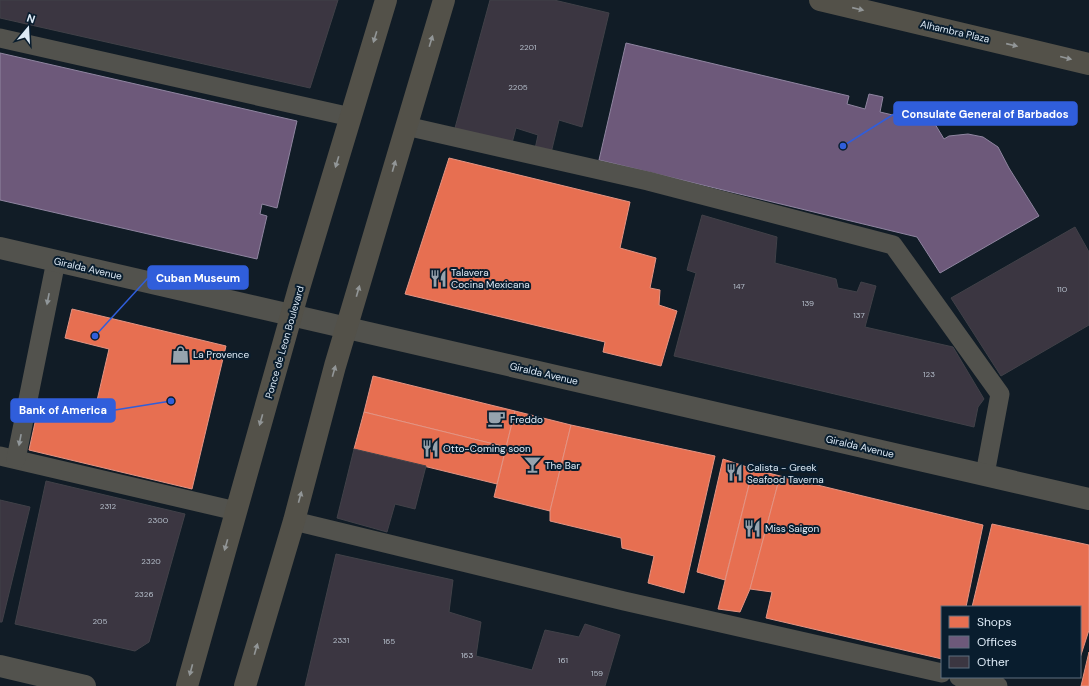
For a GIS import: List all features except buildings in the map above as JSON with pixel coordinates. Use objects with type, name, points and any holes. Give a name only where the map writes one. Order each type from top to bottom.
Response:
[{"type":"street","name":"Ponce de Leon Boulevard","points":[[187,686],[291,315],[386,0]]},
{"type":"street","points":[[245,686],[294,520],[333,372],[444,0]]},
{"type":"street","name":"Alhambra Plaza","points":[[820,0],[1089,64]]},
{"type":"street","name":"Giralda Avenue","points":[[0,248],[1089,499]]},
{"type":"street","points":[[0,666],[85,686]]},
{"type":"lane","points":[[0,38],[351,117]]},
{"type":"lane","points":[[406,126],[648,181],[894,245],[1000,394],[985,474]]},
{"type":"lane","points":[[56,261],[8,458],[236,511]]},
{"type":"lane","points":[[294,520],[624,601],[941,673]]},
{"type":"lane","points":[[963,678],[998,686]]},
{"type":"place","name":"Consulate General of Barbados","points":[[843,146]]},
{"type":"place","name":"Talavera Cocina Mexicana","points":[[438,278]]},
{"type":"place","name":"Cuban Museum","points":[[95,336]]},
{"type":"place","name":"La Provence","points":[[180,354]]},
{"type":"place","name":"Bank of America","points":[[171,401]]},
{"type":"place","name":"Freddo","points":[[497,419]]},
{"type":"place","name":"Otto-Coming soon","points":[[430,448]]},
{"type":"place","name":"The Bar","points":[[532,465]]},
{"type":"place","name":"Calista - Greek Seafood Taverna","points":[[734,473]]},
{"type":"place","name":"Miss Saigon","points":[[752,528]]}]
